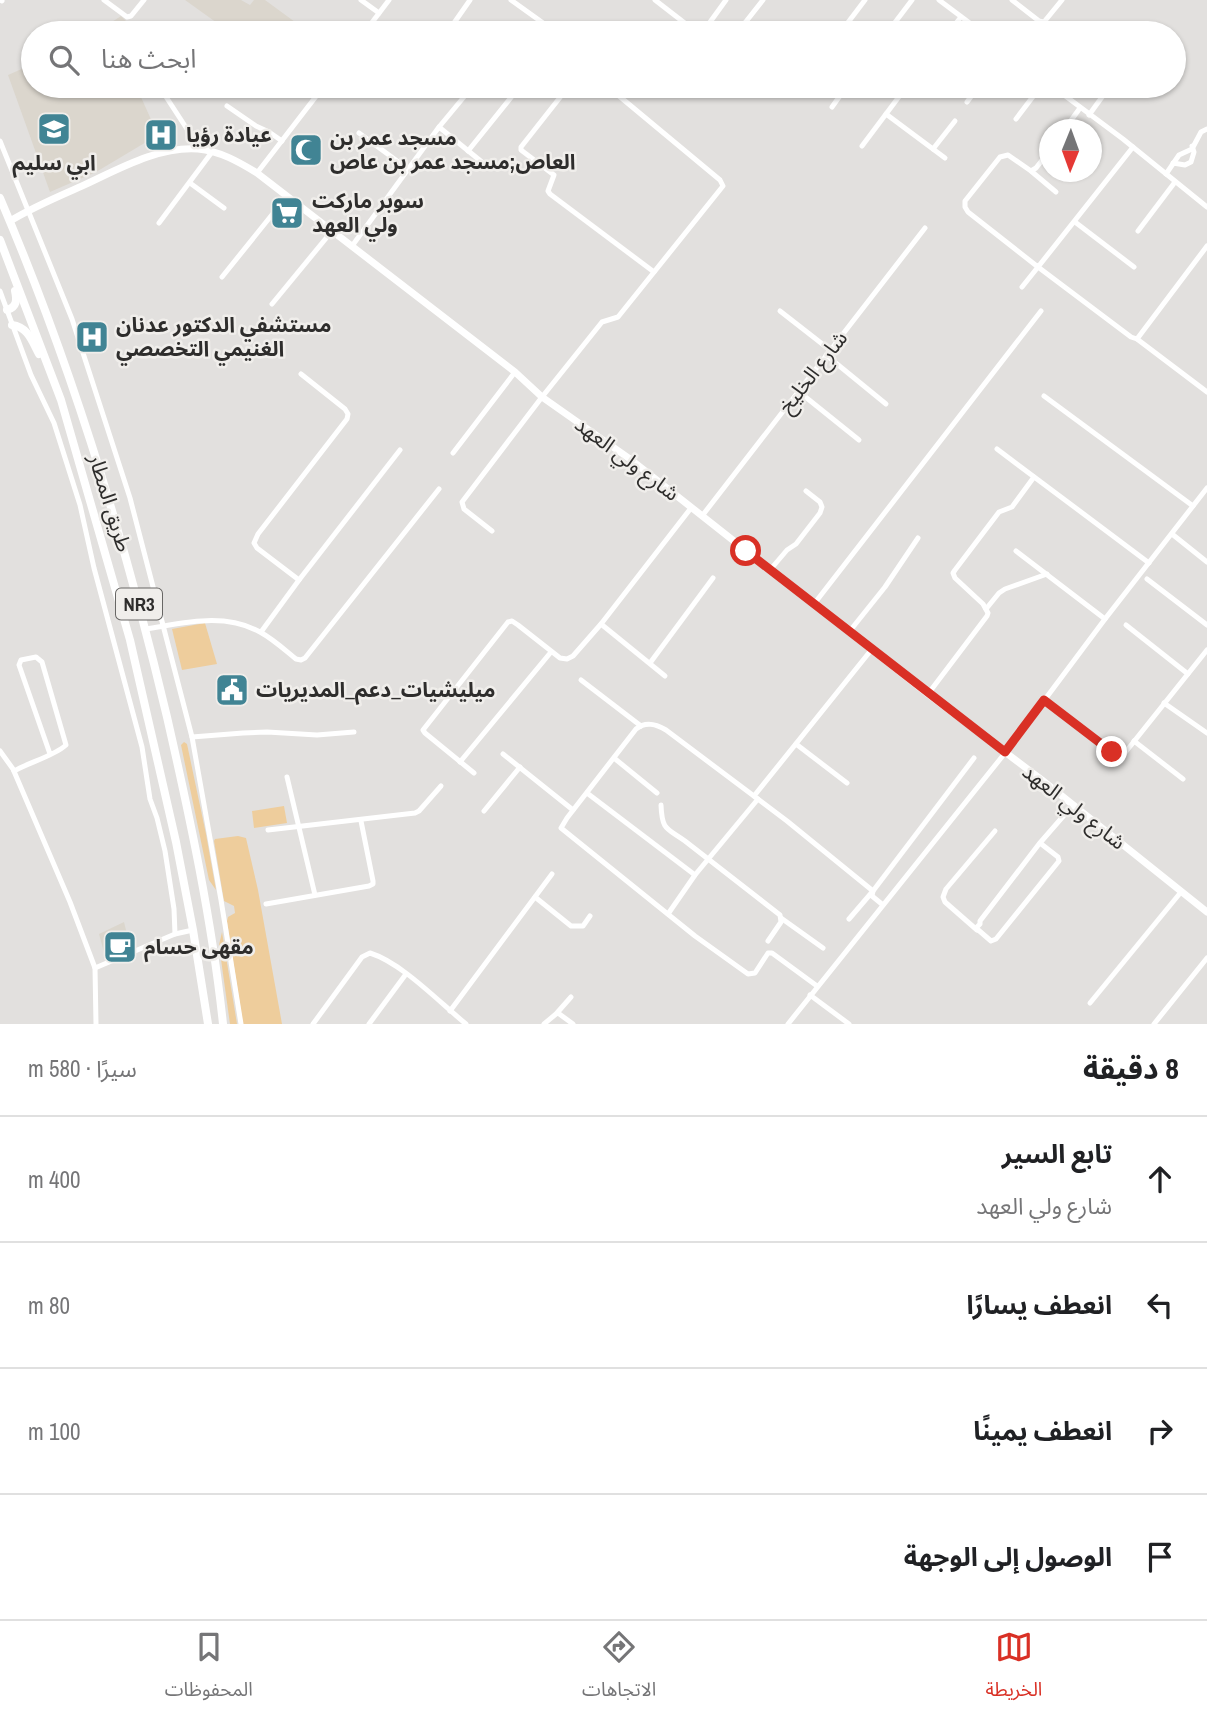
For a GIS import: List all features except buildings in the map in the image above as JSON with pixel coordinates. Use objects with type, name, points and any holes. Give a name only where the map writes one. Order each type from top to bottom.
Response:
[{"type":"highway","name":"طريق المطار","points":[[0,198],[72,382],[108,494],[146,629],[197,849],[223,1024]]},
{"type":"highway","name":"طريق المطار","points":[[0,240],[54,383],[130,640],[176,842],[208,1024]]},
{"type":"highway","points":[[7,310],[13,307],[16,301],[12,271]]},
{"type":"highway","points":[[12,325],[27,332],[54,383]]},
{"type":"main road","name":"شارع ولي العهد","points":[[10,221],[28,210],[146,158],[170,151],[200,149],[225,155],[257,173],[515,372],[542,397],[630,459],[1207,912]]},
{"type":"street","points":[[104,0],[127,17],[131,16],[144,0]]},
{"type":"street","points":[[361,0],[379,13]]},
{"type":"street","points":[[373,21],[389,0]]},
{"type":"street","points":[[455,21],[470,0]]},
{"type":"street","points":[[511,0],[540,21]]},
{"type":"street","points":[[655,0],[665,3],[684,21]]},
{"type":"street","points":[[711,21],[726,0]]},
{"type":"street","points":[[747,21],[763,0]]},
{"type":"street","points":[[849,21],[865,0]]},
{"type":"street","points":[[896,21],[912,0]]},
{"type":"street","points":[[939,0],[966,21]]},
{"type":"street","points":[[1012,0],[1042,21]]},
{"type":"street","points":[[1045,21],[1062,0]]},
{"type":"street","points":[[958,21],[961,17]]},
{"type":"street","points":[[167,98],[200,149]]},
{"type":"street","points":[[257,173],[315,98]]},
{"type":"street","points":[[352,246],[463,98]]},
{"type":"street","points":[[468,151],[511,98]]},
{"type":"street","points":[[560,98],[521,150],[554,175],[548,187],[550,194],[654,272]]},
{"type":"street","points":[[492,531],[464,509],[462,502],[602,322],[618,317],[723,186],[723,183],[621,98]]},
{"type":"street","points":[[832,107],[838,98]]},
{"type":"street","points":[[862,146],[898,98]]},
{"type":"street","points":[[967,102],[970,98]]},
{"type":"street","points":[[1016,119],[1032,98]]},
{"type":"street","points":[[1067,98],[1207,207]]},
{"type":"street","points":[[1089,115],[1101,98]]},
{"type":"street","points":[[228,106],[282,141]]},
{"type":"street","points":[[1072,119],[1080,108]]},
{"type":"street","points":[[886,114],[945,158]]},
{"type":"street","points":[[933,149],[955,121]]},
{"type":"street","points":[[439,127],[488,167]]},
{"type":"street","points":[[1166,174],[1181,154],[1189,151],[1202,130],[1207,129]]},
{"type":"street","points":[[359,133],[408,169]]},
{"type":"street","points":[[0,141],[72,318],[130,498],[192,737],[222,900],[241,1024]]},
{"type":"street","points":[[1173,163],[1185,165],[1191,162],[1194,152],[1192,146]]},
{"type":"street","points":[[1022,287],[1133,148]]},
{"type":"street","points":[[159,223],[212,152]]},
{"type":"street","points":[[1056,192],[1008,155],[1000,157],[964,205],[968,212],[1038,267],[1207,392]]},
{"type":"street","points":[[1031,171],[1039,165]]},
{"type":"street","points":[[1138,231],[1175,182]]},
{"type":"street","points":[[190,183],[224,208]]},
{"type":"street","points":[[222,277],[287,196]]},
{"type":"street","points":[[1075,222],[1134,267]]},
{"type":"street","name":"شارع الخليخ","points":[[702,516],[925,228]]},
{"type":"street","points":[[272,304],[332,231]]},
{"type":"street","points":[[1138,339],[1207,246]]},
{"type":"street","points":[[0,291],[31,375],[54,423],[80,505],[142,747],[150,799],[165,851],[175,934]]},
{"type":"street","points":[[780,311],[886,404]]},
{"type":"street","points":[[814,604],[1041,311]]},
{"type":"street","points":[[453,453],[515,372]]},
{"type":"street","points":[[299,580],[254,543],[258,534],[347,419],[348,414],[301,374]]},
{"type":"street","points":[[798,391],[859,440]]},
{"type":"street","points":[[1044,396],[1193,506]]},
{"type":"street","points":[[997,449],[1149,563]]},
{"type":"street","points":[[261,632],[400,450]]},
{"type":"street","points":[[928,694],[987,616],[983,604],[953,573],[999,512],[1012,508],[1034,477]]},
{"type":"street","points":[[146,629],[187,622],[229,621],[261,632],[301,660],[439,489]]},
{"type":"street","points":[[788,1024],[1005,752],[1207,489]]},
{"type":"street","points":[[770,570],[787,550],[796,544],[820,513],[820,502],[806,491]]},
{"type":"street","points":[[474,774],[424,730],[508,622],[519,625],[560,658],[573,656],[691,508]]},
{"type":"street","points":[[1172,534],[1207,562]]},
{"type":"street","points":[[849,632],[885,587],[918,538]]},
{"type":"street","points":[[1201,557],[1207,549]]},
{"type":"street","points":[[1016,551],[1105,619]]},
{"type":"street","points":[[986,609],[1005,589],[1047,574]]},
{"type":"street","points":[[650,663],[713,578]]},
{"type":"street","points":[[1147,579],[1207,625]]},
{"type":"street","points":[[601,624],[665,676]]},
{"type":"street","points":[[1126,625],[1188,674]]},
{"type":"street","points":[[668,914],[796,744],[872,649]]},
{"type":"street","points":[[460,762],[551,652]]},
{"type":"street","points":[[1044,700],[1112,752],[1124,754],[1206,654]]},
{"type":"street","points":[[14,771],[50,754],[66,745],[42,662],[33,657],[21,660],[19,668],[50,754]]},
{"type":"street","points":[[580,680],[641,726]]},
{"type":"street","points":[[1164,703],[1207,733]]},
{"type":"street","points":[[817,986],[772,953],[768,953],[755,973],[748,974],[561,828],[562,824],[641,726],[655,724],[756,798],[873,891]]},
{"type":"street","points":[[192,737],[243,733],[317,735],[354,732]]},
{"type":"street","points":[[1134,741],[1183,779]]},
{"type":"street","points":[[796,744],[847,783]]},
{"type":"street","points":[[0,751],[14,771],[95,968],[96,1024]]},
{"type":"street","points":[[503,754],[573,810]]},
{"type":"street","points":[[614,758],[657,793]]},
{"type":"street","points":[[849,919],[974,758]]},
{"type":"street","points":[[484,811],[520,767]]},
{"type":"street","points":[[287,776],[315,895]]},
{"type":"street","points":[[268,830],[417,813],[441,786]]},
{"type":"street","points":[[587,793],[695,876]]},
{"type":"street","points":[[662,805],[663,819],[669,832],[709,859],[781,918],[823,948]]},
{"type":"street","points":[[982,934],[976,928],[980,924],[979,920],[1073,805]]},
{"type":"street","points":[[266,904],[373,884],[360,821]]},
{"type":"street","points":[[995,831],[946,889],[943,897],[945,902],[991,941],[996,939],[1059,861],[1058,857],[1040,843]]},
{"type":"street","points":[[450,1011],[552,873]]},
{"type":"street","points":[[873,891],[872,896],[883,905]]},
{"type":"street","points":[[1090,1003],[1181,892]]},
{"type":"street","points":[[535,897],[571,926],[583,926],[590,916]]},
{"type":"street","points":[[768,941],[781,918]]},
{"type":"street","points":[[95,968],[175,934],[193,930]]},
{"type":"street","points":[[313,1024],[366,954],[373,954],[406,974],[466,1024]]},
{"type":"street","points":[[1154,1024],[1207,958]]},
{"type":"street","points":[[369,1024],[406,974]]},
{"type":"street","points":[[810,995],[849,1024]]},
{"type":"street","points":[[544,1024],[558,1013],[571,997]]},
{"type":"street","points":[[558,1013],[573,1024]]},
{"type":"shaded area","points":[[185,0],[241,0],[250,5],[254,0],[265,0],[294,21],[214,21]]},
{"type":"shaded area","points":[[121,16],[126,21],[113,21]]},
{"type":"shaded area","points":[[21,69],[21,98],[141,98],[158,135],[96,172],[50,192],[8,75]]},
{"type":"shaded area","points":[[205,623],[217,664],[182,670],[172,629]]},
{"type":"shaded area","points":[[184,742],[187,744],[216,890],[209,880],[181,745]]},
{"type":"shaded area","points":[[284,806],[287,823],[254,828],[252,811]]},
{"type":"shaded area","points":[[238,836],[246,838],[282,1024],[243,1024],[227,921],[228,917],[235,913],[234,906],[224,901],[214,841]]},
{"type":"shaded area","points":[[124,922],[130,946],[105,956],[99,934]]},
{"type":"shaded area","points":[[222,932],[237,1024],[230,1024],[219,945]]},
{"type":"place","name":"ابي سليم","points":[[54,129]]},
{"type":"place","name":"عيادة رؤيا","points":[[161,135]]},
{"type":"place","name":"مسجد عمر بن العاص;مسجد عمر بن عاص","points":[[306,150]]},
{"type":"place","name":"سوبر ماركت ولي العهد","points":[[287,213]]},
{"type":"place","name":"مستشفي الدكتور عدنان الغنيمي التخصصي","points":[[92,337]]},
{"type":"place","name":"ميليشيات_دعم_المديريات","points":[[232,690]]},
{"type":"place","name":"مقهى حسام","points":[[120,947]]},
{"type":"route","points":[[746,551],[1005,752],[1044,700],[1112,752]]}]
